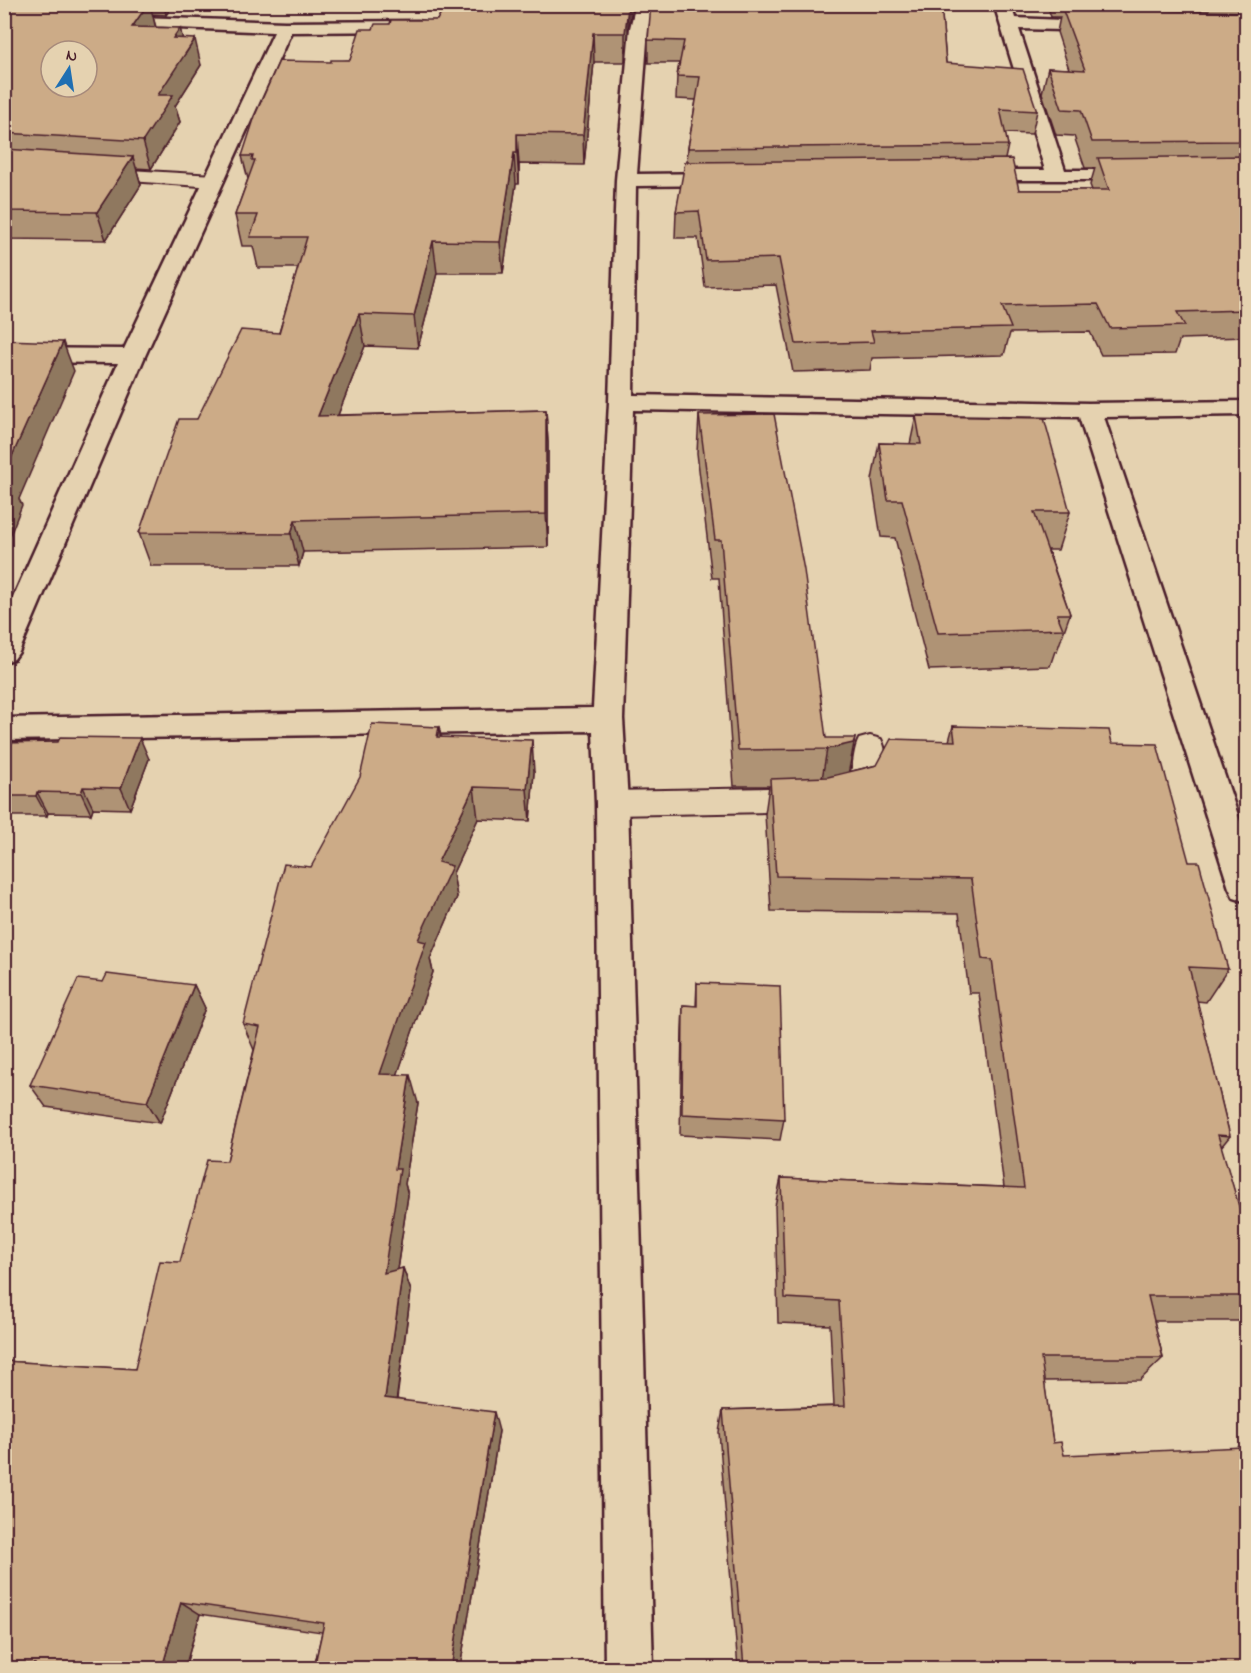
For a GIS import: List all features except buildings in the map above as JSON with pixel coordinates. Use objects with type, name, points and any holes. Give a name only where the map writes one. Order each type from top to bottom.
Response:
[{"type":"street","points":[[1002,4],[1057,176]]},
{"type":"street","points":[[95,20],[285,27],[440,26]]},
{"type":"street","points":[[629,1668],[612,803],[608,719],[621,402],[626,180],[637,20]]},
{"type":"street","points":[[1007,23],[1126,26]]},
{"type":"street","points":[[4,652],[133,356],[285,27]]},
{"type":"street","points":[[949,177],[1152,176]]},
{"type":"street","points":[[626,180],[746,178]]},
{"type":"street","points":[[4,355],[133,356]]},
{"type":"street","points":[[621,402],[1089,410],[1246,408]]},
{"type":"street","points":[[1089,410],[1246,888]]},
{"type":"street","points":[[4,729],[608,719]]},
{"type":"lane","points":[[74,172],[214,181]]},
{"type":"lane","points":[[612,803],[821,799],[857,791],[872,760],[870,747]]}]
